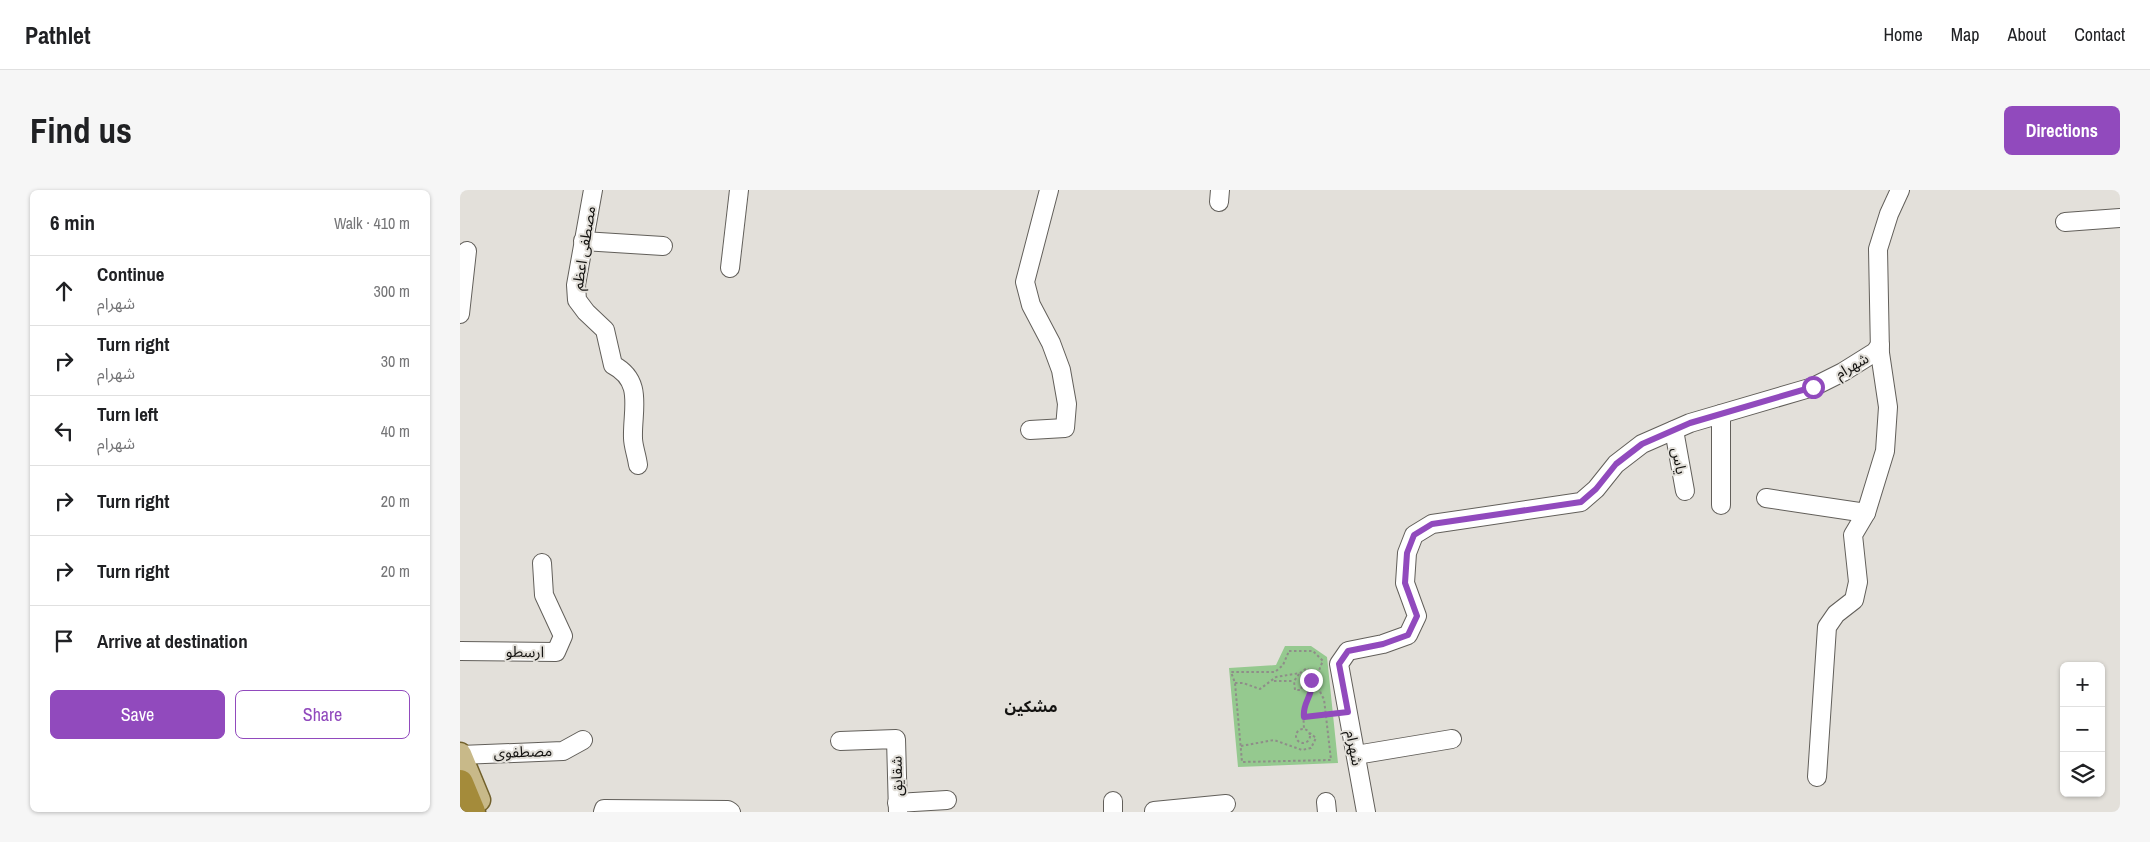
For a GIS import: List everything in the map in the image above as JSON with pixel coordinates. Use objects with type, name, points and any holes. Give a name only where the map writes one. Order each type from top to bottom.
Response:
[{"type":"highway","points":[[460,783],[472,812]]},
{"type":"main road","points":[[460,755],[484,812]]},
{"type":"street","name":"مصطفی اعظم","points":[[594,190],[576,285],[577,300],[586,312],[605,330],[613,365],[625,371],[635,394],[632,440],[638,464]]},
{"type":"street","points":[[730,268],[740,190]]},
{"type":"street","points":[[1030,430],[1065,428],[1067,404],[1061,370],[1051,343],[1031,305],[1025,282],[1049,190]]},
{"type":"street","points":[[1816,777],[1827,627],[1836,614],[1854,600],[1858,582],[1853,535],[1866,513],[1885,451],[1888,406],[1880,345],[1878,249],[1889,214],[1900,190]]},
{"type":"street","points":[[2065,222],[2120,218]]},
{"type":"street","points":[[583,241],[663,246]]},
{"type":"street","points":[[460,314],[467,251]]},
{"type":"street","name":"شهرام","points":[[1366,812],[1339,664],[1348,651],[1383,644],[1408,635],[1417,616],[1405,583],[1407,553],[1414,535],[1432,524],[1581,502],[1596,489],[1616,464],[1642,444],[1674,430],[1721,414],[1813,387],[1875,352],[1880,345]]},
{"type":"street","points":[[1721,414],[1721,505]]},
{"type":"street","name":"یاس","points":[[1674,430],[1685,491]]},
{"type":"street","points":[[1766,498],[1866,513]]},
{"type":"street","name":"ارسطو","points":[[460,651],[556,652],[563,636],[544,594],[542,563]]},
{"type":"street","name":"شقایق","points":[[840,741],[896,739],[898,807]]},
{"type":"street","points":[[1356,755],[1452,739]]},
{"type":"street","name":"مصطفوی","points":[[460,755],[563,751],[583,740]]},
{"type":"street","points":[[898,807],[947,800]]},
{"type":"street","points":[[1154,810],[1192,810],[1226,804]]},
{"type":"street","points":[[604,812],[604,810],[728,810],[730,812]]},
{"type":"path","points":[[1313,650],[1324,661],[1320,668],[1318,679],[1320,692],[1324,698],[1331,760],[1242,762],[1235,683],[1231,672],[1275,672],[1284,665],[1289,651],[1313,650]]},
{"type":"path","points":[[1304,729],[1303,708],[1310,696],[1312,674],[1307,668],[1294,681],[1294,690],[1300,690],[1304,678],[1312,674]]},
{"type":"path","points":[[1235,683],[1243,683],[1260,688],[1276,677],[1300,673]]},
{"type":"path","points":[[1272,681],[1294,681]]},
{"type":"path","points":[[1304,717],[1348,712]]},
{"type":"path","points":[[1304,729],[1297,733],[1299,741],[1308,741],[1310,732]]},
{"type":"path","points":[[1241,746],[1274,740],[1302,750],[1311,748],[1316,738],[1304,729]]},
{"type":"green space","points":[[1285,646],[1311,646],[1327,657],[1338,763],[1238,767],[1229,668],[1276,665]]},
{"type":"district","name":"مشکین","points":[[1031,706]]},
{"type":"route","points":[[1311,680],[1310,696],[1303,708],[1304,717],[1348,712],[1339,664],[1348,651],[1383,644],[1408,635],[1417,616],[1405,583],[1407,553],[1414,535],[1432,524],[1532,511],[1581,502],[1596,489],[1616,464],[1642,444],[1690,423],[1813,387]]}]
